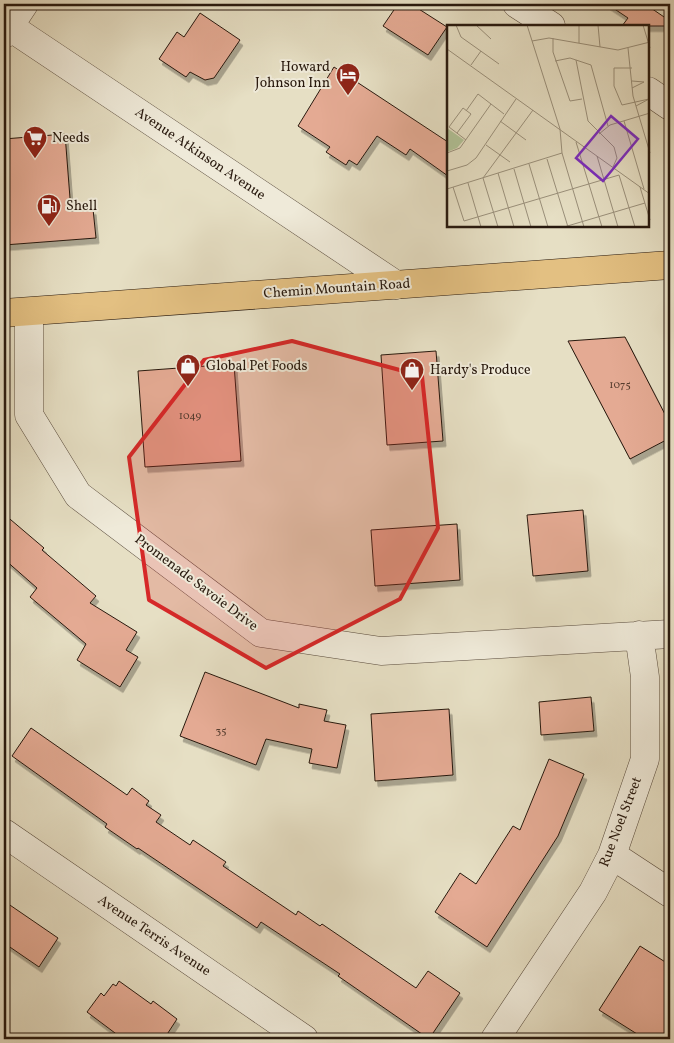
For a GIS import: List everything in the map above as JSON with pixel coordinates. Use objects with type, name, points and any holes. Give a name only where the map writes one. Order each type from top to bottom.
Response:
[{"type":"main road","name":"Chemin Mountain Road","points":[[16,313],[670,265]]},
{"type":"street","points":[[6,28],[24,4]]},
{"type":"street","points":[[517,4],[549,25]]},
{"type":"street","name":"Avenue Atkinson Avenue","points":[[6,28],[396,285]]},
{"type":"street","points":[[649,92],[670,106]]},
{"type":"street","name":"Promenade Savoie Drive","points":[[16,313],[29,415],[78,495],[261,633],[381,651],[670,634]]},
{"type":"street","name":"Rue Noel Street","points":[[495,1039],[593,892],[612,855],[645,759],[645,677],[639,635]]},
{"type":"street","name":"Avenue Terris Avenue","points":[[4,833],[304,1039]]},
{"type":"street","points":[[612,855],[670,893]]},
{"type":"highlighted area","points":[[292,341],[422,376],[438,528],[400,599],[266,668],[149,600],[129,457],[204,360]]},
{"type":"building","points":[[398,4],[411,4],[447,27],[428,55],[383,26]]},
{"type":"building","points":[[607,4],[645,4],[670,21],[670,26],[623,25],[628,18]]},
{"type":"building","points":[[200,13],[240,40],[214,78],[205,80],[190,72],[186,77],[159,59],[177,32],[184,37]]},
{"type":"building","name":"Howard Johnson Inn","points":[[334,67],[447,141],[447,175],[410,149],[406,155],[377,136],[357,165],[349,160],[346,165],[326,152],[330,147],[298,126]]},
{"type":"building","points":[[65,134],[71,211],[93,209],[96,238],[4,245],[4,139]]},
{"type":"building","points":[[625,337],[670,424],[670,438],[630,459],[568,341]]},
{"type":"building","points":[[436,351],[443,441],[387,445],[381,355]]},
{"type":"building","points":[[234,364],[241,461],[145,467],[138,371]]},
{"type":"building","points":[[583,510],[588,571],[533,576],[527,515]]},
{"type":"building","points":[[4,514],[44,548],[42,550],[96,596],[90,603],[137,632],[126,650],[138,657],[120,687],[77,660],[86,644],[30,597],[37,588],[4,559]]},
{"type":"building","points":[[457,524],[460,580],[375,586],[371,530]]},
{"type":"building","points":[[205,672],[299,708],[299,704],[327,710],[324,721],[346,725],[337,768],[309,763],[312,749],[266,739],[256,765],[180,736]]},
{"type":"building","points":[[591,697],[594,731],[541,735],[539,702]]},
{"type":"building","points":[[449,709],[453,775],[375,781],[371,714]]},
{"type":"building","points":[[31,728],[127,795],[132,788],[149,801],[146,805],[161,815],[156,822],[190,845],[193,840],[226,862],[223,866],[296,915],[298,911],[320,926],[322,924],[416,988],[428,971],[460,993],[429,1039],[338,976],[340,974],[261,922],[257,928],[137,849],[105,827],[107,824],[12,756]]},
{"type":"building","points":[[549,759],[584,774],[558,836],[487,947],[435,912],[460,873],[476,884],[513,826],[520,830]]},
{"type":"building","points":[[4,901],[58,938],[39,967],[4,943]]},
{"type":"building","points":[[640,946],[670,965],[670,1025],[661,1039],[645,1039],[599,1010]]},
{"type":"building","points":[[119,981],[151,1004],[153,1001],[177,1019],[164,1039],[123,1039],[87,1012],[101,993],[104,996],[113,984],[116,986]]},
{"type":"place","name":"Howard Johnson Inn","points":[[348,96]]},
{"type":"place","name":"Needs","points":[[35,159]]},
{"type":"place","name":"Shell","points":[[49,227]]},
{"type":"place","name":"Global Pet Foods","points":[[188,387]]},
{"type":"place","name":"Hardy's Produce","points":[[412,391]]}]
